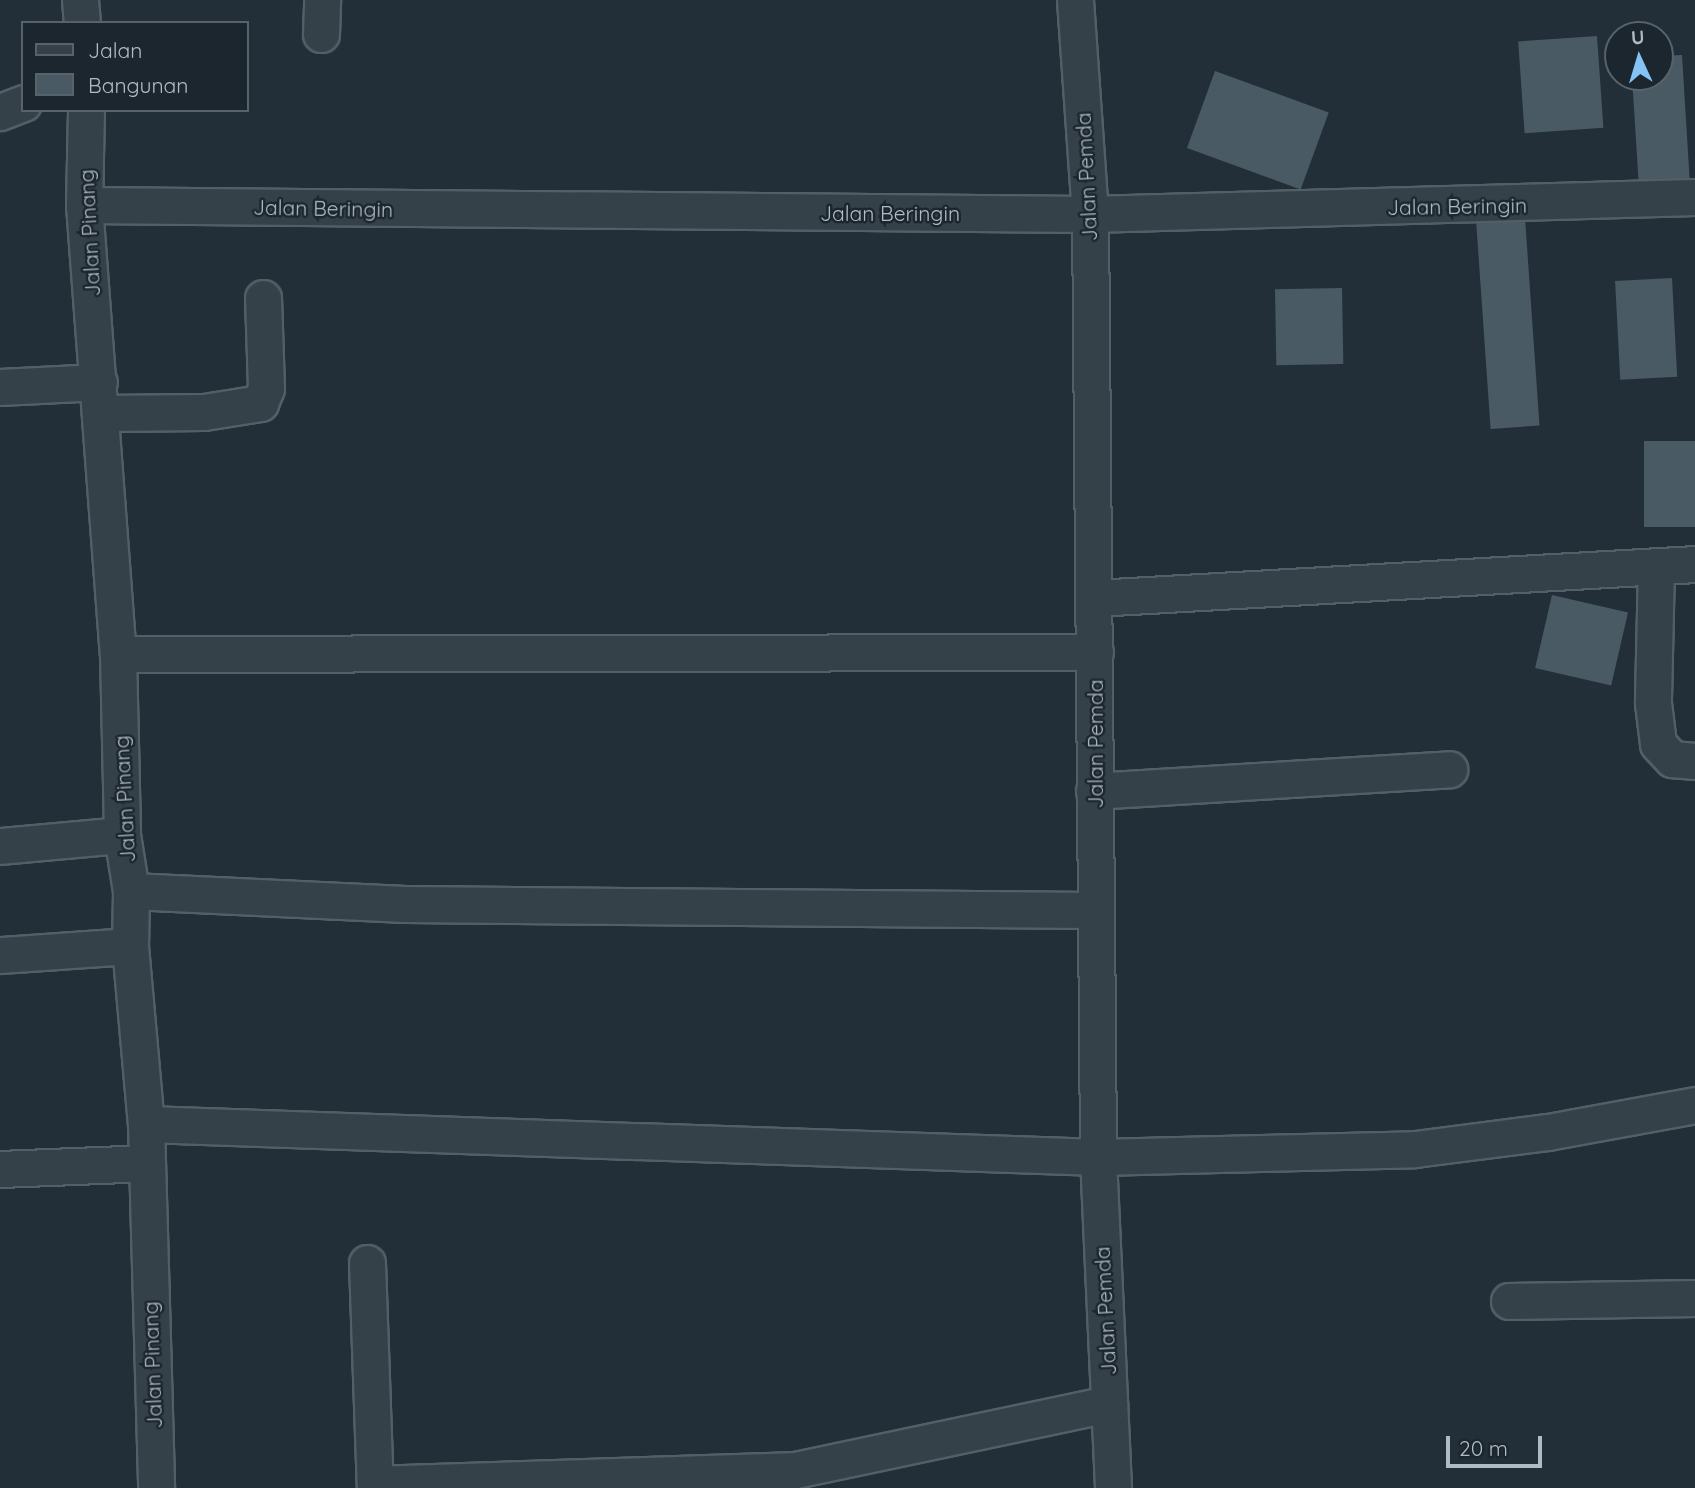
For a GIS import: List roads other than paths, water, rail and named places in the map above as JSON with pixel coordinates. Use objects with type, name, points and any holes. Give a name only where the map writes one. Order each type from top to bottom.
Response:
[{"type":"street","points":[[80,0],[82,21]]},
{"type":"street","points":[[321,34],[322,0]]},
{"type":"street","name":"Jalan Pemda","points":[[1074,0],[1090,214],[1098,1157],[1113,1488]]},
{"type":"street","points":[[0,112],[21,104]]},
{"type":"street","name":"Jalan Pinang","points":[[86,112],[84,205],[118,654],[122,835],[131,891],[130,946],[146,1124],[156,1488]]},
{"type":"street","name":"Jalan Beringin","points":[[84,205],[1090,214],[1695,197]]},
{"type":"street","points":[[0,387],[204,412],[260,403],[266,388],[263,298]]},
{"type":"street","points":[[1095,598],[1695,564]]},
{"type":"street","points":[[1656,566],[1653,703],[1658,744],[1672,759],[1695,761]]},
{"type":"street","points":[[118,654],[1095,652]]},
{"type":"street","points":[[1094,791],[1450,769]]},
{"type":"street","points":[[0,846],[122,835]]},
{"type":"street","points":[[131,891],[405,904],[1094,910]]},
{"type":"street","points":[[0,956],[130,946]]},
{"type":"street","points":[[146,1124],[1098,1157],[1415,1149],[1548,1132],[1695,1105]]},
{"type":"street","points":[[0,1169],[147,1163]]},
{"type":"street","points":[[367,1262],[375,1486],[795,1471],[1109,1404]]},
{"type":"street","points":[[1508,1301],[1695,1298]]}]
